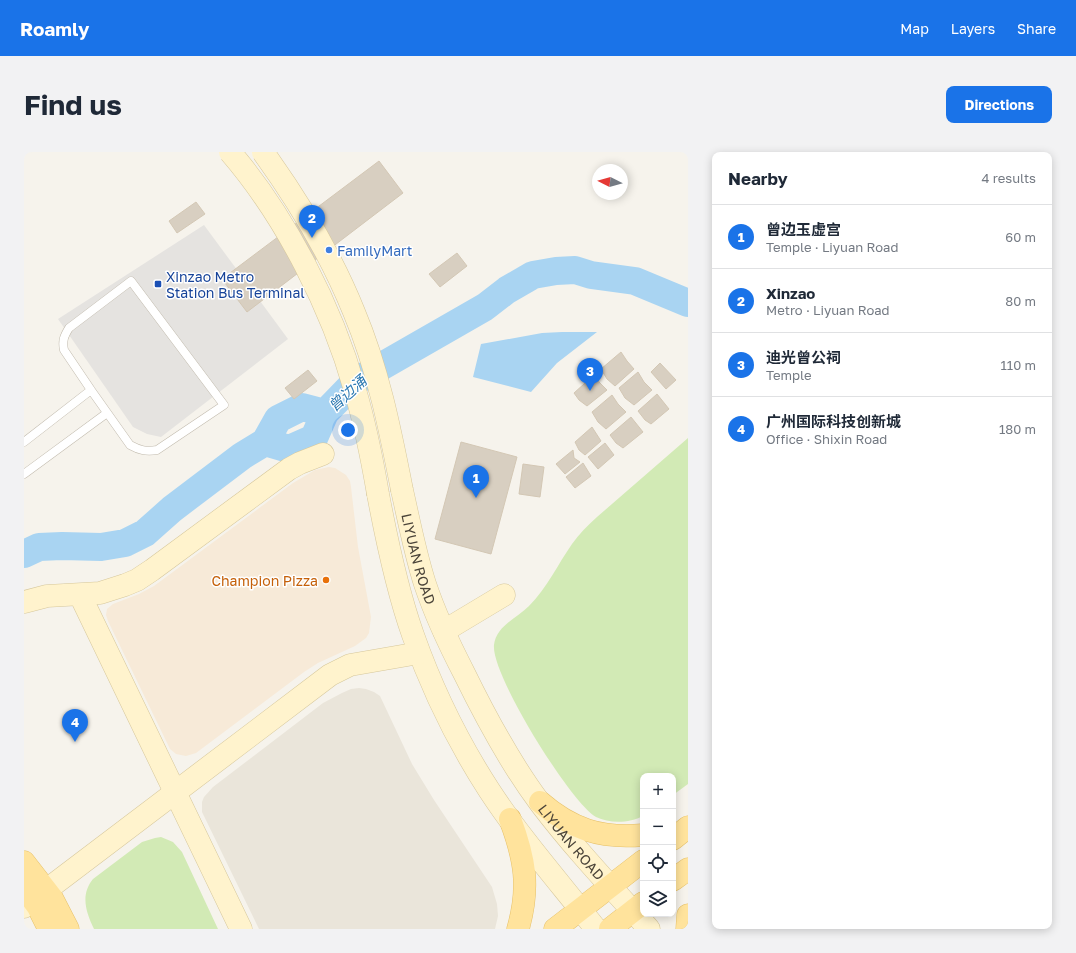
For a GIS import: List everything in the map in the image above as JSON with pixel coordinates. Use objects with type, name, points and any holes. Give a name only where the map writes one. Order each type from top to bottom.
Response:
[{"type":"main road","points":[[540,802],[562,820],[576,827],[607,835],[626,837],[640,835]]},
{"type":"main road","points":[[510,819],[520,848],[525,877],[525,896],[518,929]]},
{"type":"main road","points":[[676,827],[688,824]]},
{"type":"main road","points":[[676,837],[688,827]]},
{"type":"main road","points":[[24,862],[32,896],[49,929]]},
{"type":"main road","points":[[555,929],[640,863]]},
{"type":"main road","points":[[676,878],[688,869]]},
{"type":"main road","points":[[32,896],[68,929]]},
{"type":"main road","points":[[610,929],[638,907]]},
{"type":"main road","points":[[686,929],[688,915]]},
{"type":"street","name":"LIYUAN ROAD","points":[[230,152],[257,187],[298,252],[326,311],[344,355],[364,426],[392,563],[406,614],[431,681],[460,741],[489,790],[596,929]]},
{"type":"street","name":"LIYUAN ROAD","points":[[263,152],[287,186],[324,248],[340,278],[355,313],[369,353],[387,415],[417,557],[432,604],[486,718],[521,776],[570,841],[611,886],[638,907],[650,929]]},
{"type":"street","points":[[24,602],[47,596],[100,593],[137,580],[289,469],[300,462],[324,454]]},
{"type":"street","points":[[80,595],[241,929]]},
{"type":"street","points":[[444,631],[504,595]]},
{"type":"street","points":[[32,896],[175,792],[337,671],[359,663],[420,653]]},
{"type":"lane","points":[[131,281],[224,405],[157,450],[147,452],[130,445],[107,413],[64,350],[64,335],[69,328],[131,281]]},
{"type":"lane","points":[[24,442],[91,390]]},
{"type":"lane","points":[[24,474],[107,413]]},
{"type":"shaded area","points":[[204,225],[288,339],[161,437],[147,434],[133,427],[58,319]]},
{"type":"shaded area","points":[[329,467],[335,468],[346,475],[350,481],[358,547],[371,617],[369,633],[366,638],[355,646],[318,663],[304,672],[196,753],[186,756],[176,754],[170,749],[108,621],[106,615],[107,609],[113,604],[139,594],[154,586],[293,483],[315,470]]},
{"type":"shaded area","points":[[359,688],[374,692],[380,696],[412,764],[492,887],[497,904],[498,916],[495,929],[259,929],[202,812],[202,802],[204,797],[213,787],[323,703],[351,689]]},
{"type":"green space","points":[[688,438],[688,784],[676,793],[676,773],[640,773],[640,817],[620,822],[607,821],[596,817],[584,807],[569,788],[534,737],[518,709],[505,683],[496,660],[494,645],[496,638],[503,627],[529,606],[541,592],[572,544],[597,517]]},
{"type":"green space","points":[[161,837],[173,842],[182,852],[218,929],[94,929],[87,910],[85,897],[89,885],[93,879],[142,842]]},
{"type":"water","points":[[597,332],[557,363],[531,392],[473,377],[481,344],[542,333]]},
{"type":"building","points":[[379,161],[403,193],[247,312],[222,279]]},
{"type":"building","points":[[196,202],[205,214],[177,233],[169,221]]},
{"type":"building","points":[[457,253],[467,266],[440,287],[429,274]]},
{"type":"building","points":[[621,352],[634,369],[615,386],[607,379],[601,369]]},
{"type":"building","points":[[660,363],[676,380],[666,389],[651,372]]},
{"type":"building","points":[[308,370],[317,381],[294,399],[285,388]]},
{"type":"building","points":[[638,372],[644,382],[652,390],[634,405],[625,398],[619,388]]},
{"type":"building","points":[[595,374],[599,382],[607,390],[587,406],[579,400],[574,393]]},
{"type":"building","points":[[657,394],[669,409],[651,424],[645,420],[638,411]]},
{"type":"building","points":[[612,395],[626,412],[606,429],[598,422],[592,412]]},
{"type":"building","points":[[631,417],[643,432],[623,448],[616,443],[610,435]]},
{"type":"building","points":[[592,427],[601,441],[585,455],[579,450],[575,442]]},
{"type":"building","points":[[461,442],[517,457],[491,554],[435,539]]},
{"type":"building","points":[[605,443],[614,455],[598,469],[588,457]]},
{"type":"building","points":[[573,450],[574,458],[580,462],[565,474],[556,464]]},
{"type":"building","points":[[583,463],[591,476],[575,488],[566,477]]},
{"type":"building","points":[[523,464],[544,467],[540,497],[519,494]]},
{"type":"waterway","name":"曾边涌","points":[[24,554],[39,547],[101,547],[125,543],[145,533],[172,509],[242,456],[265,442],[278,419],[302,407],[325,413],[356,381],[485,307],[507,290],[533,275],[556,271],[575,270],[591,275],[635,281],[688,303]]},
{"type":"waterway","points":[[265,442],[289,449],[314,438],[325,413]]},
{"type":"place","name":"Xinzao","points":[[312,238]]},
{"type":"place","name":"FamilyMart","points":[[329,250]]},
{"type":"place","name":"Xinzao Metro Station Bus Terminal","points":[[158,284]]},
{"type":"place","name":"迪光曾公祠","points":[[590,391]]},
{"type":"place","name":"曾边玉虚宫","points":[[476,498]]},
{"type":"place","name":"Champion Pizza","points":[[326,580]]},
{"type":"place","name":"广州国际科技创新城","points":[[75,742]]}]
